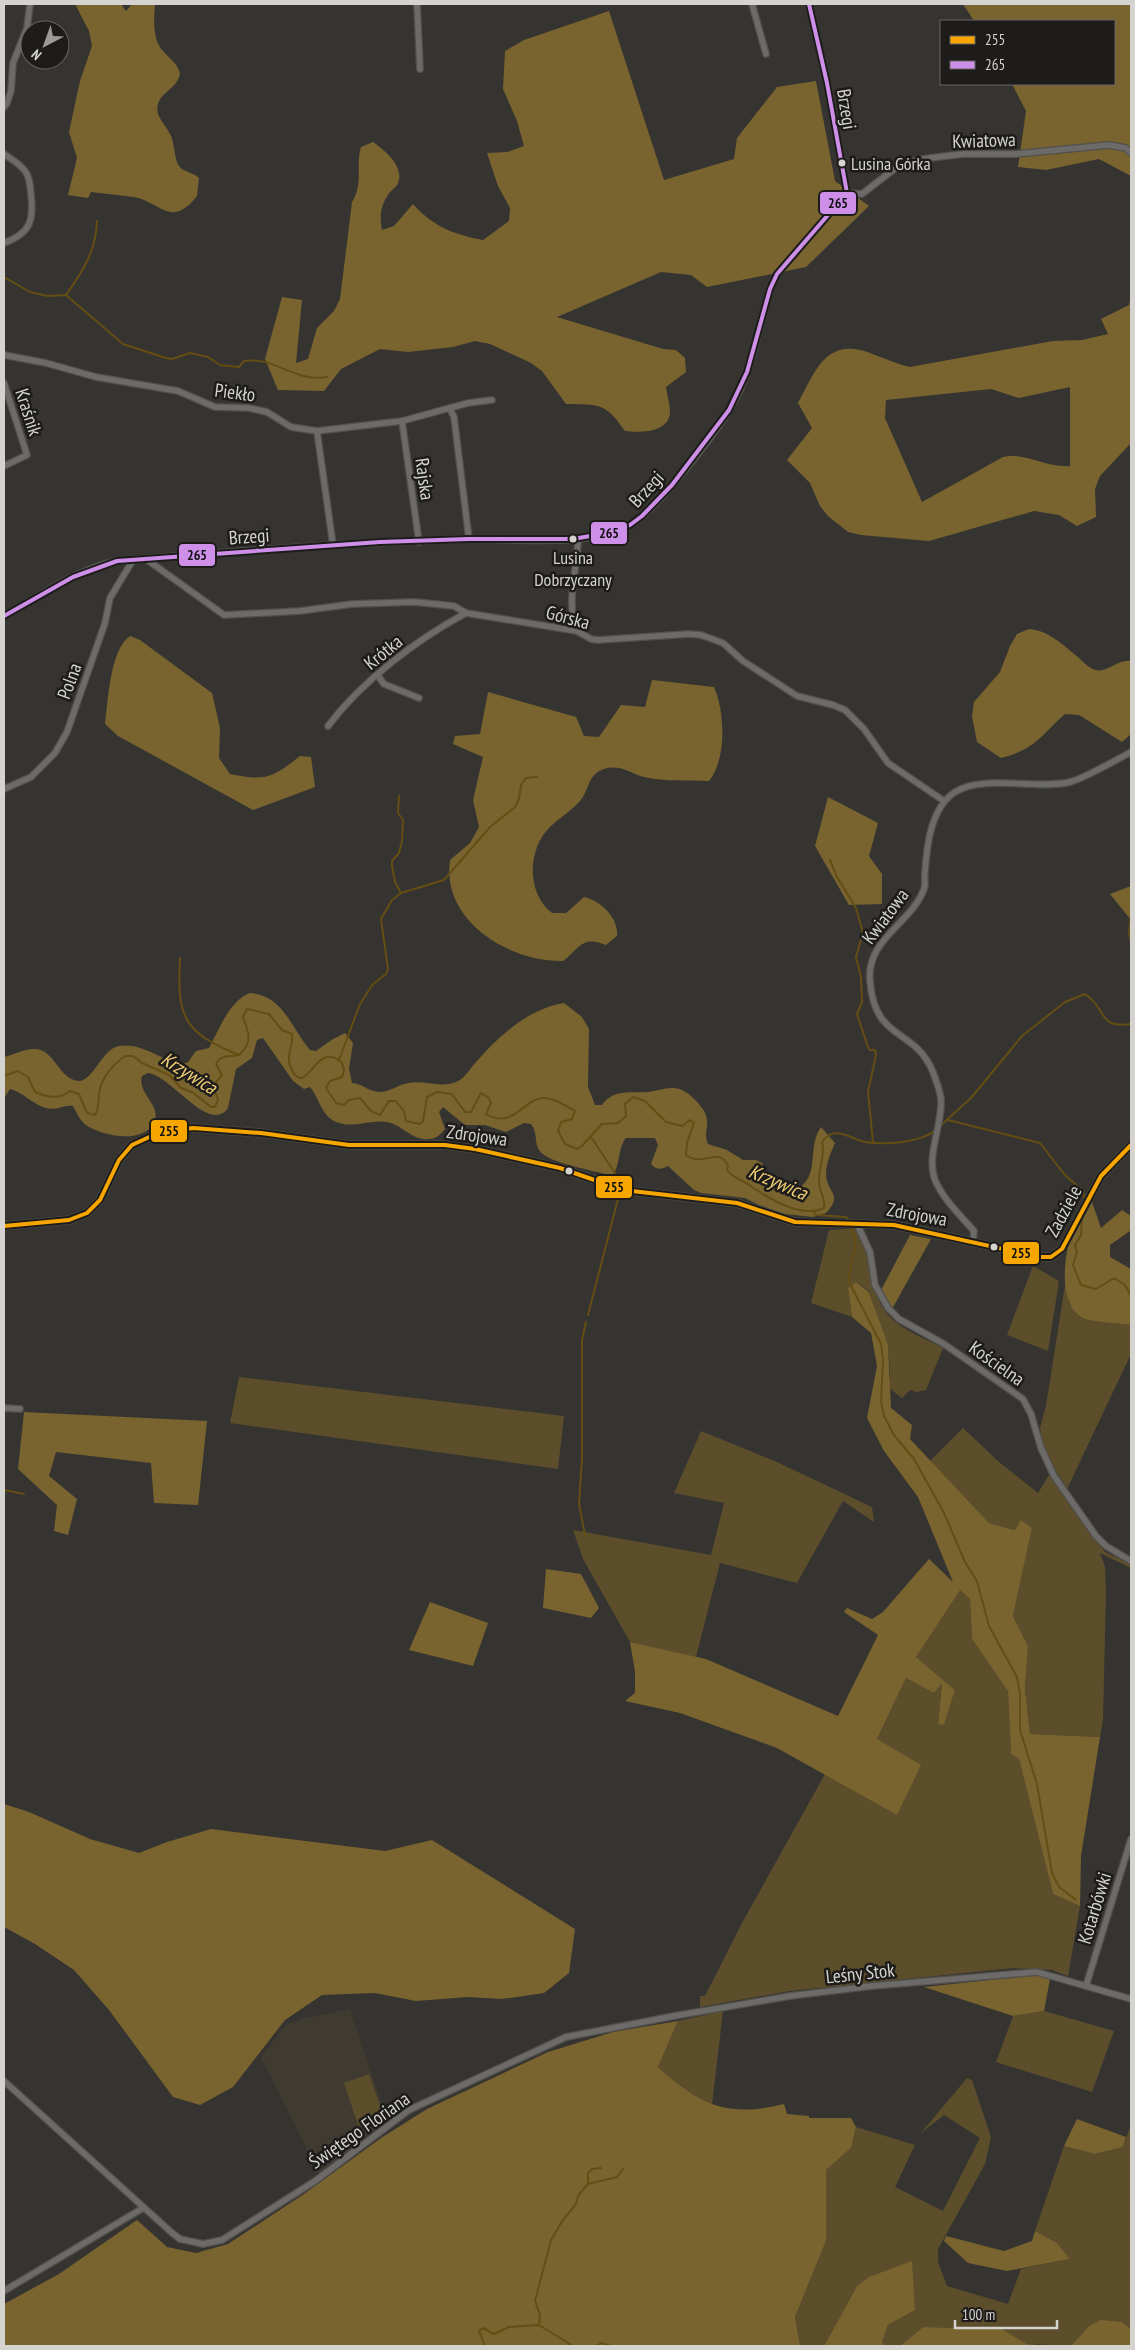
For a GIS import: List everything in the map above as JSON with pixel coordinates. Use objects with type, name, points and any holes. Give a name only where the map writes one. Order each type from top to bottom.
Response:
[{"type":"street","points":[[4,107],[10,91],[13,63],[27,28],[30,4]]},
{"type":"street","points":[[417,4],[420,69]]},
{"type":"street","points":[[752,4],[766,54]]},
{"type":"street","name":"Brzegi","points":[[4,616],[73,576],[96,566],[133,560],[469,539],[521,541],[578,538],[607,534],[628,526],[639,519],[652,507],[694,458],[737,396],[770,289],[777,274],[847,194],[827,83],[809,4]]},
{"type":"street","name":"Kwiatowa","points":[[847,194],[862,194],[902,163],[930,158],[963,154],[1016,154],[1109,145],[1126,148],[1131,153]]},
{"type":"street","points":[[4,154],[26,172],[33,213],[29,225],[22,232],[4,243]]},
{"type":"street","name":"Piekło","points":[[4,355],[46,363],[96,378],[178,391],[215,406],[249,408],[266,412],[291,427],[318,431],[402,421],[468,403],[492,400]]},
{"type":"street","name":"Kraśnik","points":[[4,382],[27,456],[4,466]]},
{"type":"street","points":[[450,409],[454,417],[469,539]]},
{"type":"street","name":"Rajska","points":[[402,421],[419,542]]},
{"type":"street","points":[[318,431],[333,546]]},
{"type":"street","points":[[577,631],[574,623],[573,580],[578,538]]},
{"type":"street","name":"Górska","points":[[146,559],[224,615],[254,611],[300,611],[352,604],[415,602],[454,606],[466,613],[577,631],[591,639],[598,640],[689,634],[701,635],[723,643],[743,661],[792,693],[845,710],[864,729],[888,763],[944,801]]},
{"type":"street","name":"Polna","points":[[4,789],[31,777],[45,766],[67,732],[105,623],[110,598],[133,560]]},
{"type":"street","name":"Krótka","points":[[328,726],[344,706],[418,643],[466,613]]},
{"type":"street","points":[[378,676],[384,684],[419,698]]},
{"type":"street","points":[[944,801],[956,791],[970,786],[1021,783],[1054,785],[1072,782],[1131,752]]},
{"type":"street","name":"Kwiatowa","points":[[944,801],[930,833],[924,888],[915,904],[878,948],[871,966],[870,980],[875,1008],[879,1018],[887,1027],[920,1049],[927,1059],[939,1090],[941,1101],[935,1145],[934,1178],[942,1194],[974,1231],[976,1242]]},
{"type":"street","name":"Zdrojowa","points":[[4,1226],[70,1220],[87,1213],[100,1200],[119,1160],[132,1145],[158,1133],[193,1128],[261,1133],[349,1145],[445,1145],[475,1149],[560,1168],[623,1190],[737,1203],[795,1222],[889,1224],[976,1242]]},
{"type":"street","name":"Zadziele","points":[[976,1242],[1040,1257],[1056,1255],[1062,1249],[1101,1176],[1131,1145]]},
{"type":"street","name":"Kościelna","points":[[857,1224],[870,1252],[875,1285],[888,1308],[898,1319],[944,1344],[1023,1399],[1031,1414],[1041,1448],[1054,1476],[1096,1536],[1106,1546],[1131,1561]]},
{"type":"street","points":[[4,1408],[20,1409]]},
{"type":"street","name":"Kotarbówki","points":[[1086,1986],[1131,1839]]},
{"type":"street","name":"Leśny Stok","points":[[637,2024],[790,1996],[872,1986],[1037,1972],[1131,1999]]},
{"type":"street","name":"Świętego Floriana","points":[[4,2081],[143,2208],[180,2239],[202,2244],[222,2240],[314,2181],[409,2110],[566,2038],[637,2024]]},
{"type":"street","points":[[4,2291],[143,2208]]},
{"type":"shaded area","points":[[75,4],[121,4],[126,11],[132,4],[155,4],[154,28],[157,41],[163,51],[177,66],[180,73],[179,78],[160,100],[157,108],[158,113],[171,136],[179,166],[199,178],[197,196],[188,206],[180,211],[166,211],[134,197],[91,192],[88,198],[68,195],[77,158],[69,132],[80,81],[92,46],[89,31]]},
{"type":"shaded area","points":[[963,4],[1131,4],[1131,176],[1099,159],[1046,170],[1018,167],[1026,111],[1013,85],[1115,85],[1115,20],[973,20]]},
{"type":"shaded area","points":[[609,11],[664,180],[734,159],[737,138],[777,87],[816,81],[835,181],[869,206],[806,267],[707,287],[691,275],[661,272],[557,317],[663,349],[676,350],[685,358],[686,372],[666,387],[670,408],[669,418],[660,428],[638,432],[625,431],[612,415],[600,407],[566,404],[542,371],[531,363],[490,344],[475,341],[453,347],[408,352],[380,349],[341,369],[324,391],[278,390],[265,359],[282,297],[302,300],[296,363],[308,359],[317,328],[334,311],[340,299],[352,202],[356,195],[359,181],[359,155],[361,147],[373,142],[392,159],[399,171],[398,183],[390,192],[383,205],[381,215],[382,230],[394,226],[413,204],[436,224],[454,232],[483,240],[509,221],[510,208],[498,186],[487,153],[507,152],[524,146],[517,121],[503,89],[505,51],[524,40]]},
{"type":"shaded area","points":[[1131,295],[1131,443],[1100,476],[1095,489],[1096,517],[1077,526],[1059,515],[1034,511],[929,541],[861,535],[848,532],[828,516],[820,506],[810,483],[787,460],[812,428],[798,403],[817,368],[833,353],[843,349],[855,349],[910,367],[1053,341],[1082,340],[1108,334],[1101,319],[1129,305]],"holes":[[[1070,387],[1070,466],[1053,465],[1028,458],[1003,457],[922,502],[885,418],[886,400],[991,389],[1019,398]]]},
{"type":"shaded area","points":[[1029,629],[1037,630],[1056,639],[1086,665],[1095,670],[1105,670],[1121,662],[1131,661],[1131,734],[1122,742],[1079,715],[1065,714],[1030,746],[1001,758],[977,742],[972,716],[974,702],[1000,672],[1017,634]]},
{"type":"shaded area","points":[[130,636],[140,640],[212,693],[220,728],[219,758],[230,774],[252,777],[267,776],[282,770],[300,756],[311,757],[315,787],[253,810],[118,736],[105,724],[107,703],[111,677],[118,652]]},
{"type":"shaded area","points":[[652,680],[714,687],[718,697],[722,722],[721,748],[715,772],[709,781],[652,779],[615,768],[604,769],[594,775],[580,801],[543,835],[537,846],[534,858],[534,882],[538,894],[552,913],[566,913],[584,897],[596,902],[612,917],[617,929],[617,936],[606,945],[592,941],[586,942],[563,961],[521,954],[501,946],[483,934],[468,919],[456,902],[450,882],[450,860],[470,843],[479,827],[473,800],[483,757],[453,744],[455,736],[480,734],[488,692],[576,717],[584,736],[599,737],[621,705],[645,707]]},
{"type":"shaded area","points":[[828,797],[878,823],[869,856],[882,874],[882,904],[849,905],[815,846]]},
{"type":"shaded area","points":[[1131,886],[1131,920],[1110,894]]},
{"type":"shaded area","points":[[250,993],[262,995],[279,1007],[286,1014],[310,1050],[316,1051],[345,1033],[353,1043],[349,1069],[352,1083],[380,1092],[415,1082],[446,1084],[461,1080],[505,1033],[538,1011],[564,1003],[582,1017],[589,1029],[588,1087],[595,1105],[602,1105],[611,1096],[622,1093],[648,1092],[669,1088],[682,1090],[696,1100],[705,1113],[707,1118],[706,1139],[708,1144],[727,1150],[743,1160],[756,1160],[762,1163],[772,1186],[783,1193],[796,1189],[805,1183],[812,1166],[816,1136],[821,1127],[835,1143],[830,1154],[826,1174],[834,1201],[826,1213],[813,1217],[785,1214],[745,1198],[701,1193],[694,1190],[668,1166],[659,1169],[651,1164],[658,1145],[655,1138],[626,1138],[621,1147],[617,1167],[612,1176],[562,1163],[544,1155],[539,1150],[531,1124],[524,1123],[506,1132],[485,1125],[465,1125],[443,1107],[439,1112],[445,1129],[432,1139],[418,1138],[387,1122],[341,1124],[326,1114],[310,1087],[304,1089],[293,1081],[263,1038],[257,1040],[252,1058],[236,1069],[228,1108],[220,1114],[211,1114],[200,1109],[157,1076],[148,1073],[142,1076],[143,1088],[155,1110],[156,1116],[149,1129],[141,1134],[132,1136],[112,1135],[93,1129],[82,1121],[73,1106],[54,1109],[46,1108],[10,1089],[4,1098],[4,1057],[26,1050],[41,1050],[52,1059],[66,1076],[79,1081],[89,1076],[113,1048],[119,1046],[134,1046],[181,1065],[188,1062],[196,1051],[209,1048],[230,1009],[236,1002]]},
{"type":"shaded area","points":[[1091,1199],[1101,1228],[1122,1210],[1131,1216],[1130,1231],[1110,1245],[1110,1257],[1131,1269],[1131,1325],[1085,1319],[1077,1314],[1068,1299],[1065,1270],[1069,1245]]},
{"type":"shaded area","points":[[856,1228],[865,1250],[877,1296],[884,1310],[902,1326],[943,1348],[926,1390],[917,1392],[910,1390],[902,1398],[889,1388],[888,1344],[869,1291],[856,1282],[848,1288],[852,1317],[811,1303],[829,1230]]},
{"type":"shaded area","points":[[910,1235],[931,1239],[892,1309],[880,1292]]},
{"type":"shaded area","points":[[1033,1266],[1059,1281],[1048,1351],[1007,1335]]},
{"type":"shaded area","points":[[856,1282],[869,1292],[888,1344],[891,1408],[912,1425],[910,1439],[989,1523],[1015,1530],[1021,1520],[1032,1528],[1013,1616],[1028,1646],[1025,1689],[1030,1734],[1100,1737],[1081,1856],[1080,1906],[1053,1894],[1019,1759],[1011,1754],[1008,1691],[972,1639],[970,1599],[960,1590],[916,1657],[955,1690],[944,1725],[938,1724],[942,1683],[934,1693],[906,1678],[877,1739],[921,1765],[897,1815],[777,1748],[680,1713],[625,1701],[635,1693],[635,1672],[630,1642],[706,1659],[838,1716],[878,1635],[844,1612],[847,1608],[872,1619],[883,1612],[929,1559],[953,1582],[918,1497],[884,1451],[867,1418],[877,1366],[871,1333],[852,1317],[848,1288]]},
{"type":"shaded area","points":[[1065,1285],[1070,1305],[1111,1321],[1131,1325],[1131,1354],[1067,1489],[1044,1452],[1040,1428],[1046,1406]]},
{"type":"shaded area","points":[[239,1377],[564,1416],[558,1469],[230,1423]]},
{"type":"shaded area","points":[[24,1412],[207,1421],[198,1505],[154,1503],[151,1463],[56,1452],[49,1476],[77,1499],[68,1535],[54,1531],[57,1505],[18,1469]]},
{"type":"shaded area","points":[[963,1428],[999,1462],[1038,1493],[1049,1475],[1105,1552],[1131,1564],[1131,1568],[1100,1553],[1105,1567],[1106,1590],[1103,1720],[1100,1737],[1030,1734],[1025,1689],[1028,1646],[1013,1616],[1032,1528],[1022,1521],[1016,1530],[989,1523],[930,1461]]},
{"type":"shaded area","points":[[701,1431],[779,1463],[872,1507],[874,1522],[843,1501],[797,1583],[720,1563],[696,1657],[630,1642],[583,1559],[573,1530],[711,1555],[724,1503],[674,1493]]},
{"type":"shaded area","points":[[546,1569],[581,1574],[599,1608],[591,1618],[543,1608]]},
{"type":"shaded area","points":[[959,1589],[970,1599],[972,1639],[1008,1690],[1011,1754],[1019,1759],[1053,1894],[1080,1906],[1068,1976],[1052,1970],[1013,1968],[790,1991],[700,2007],[700,1996],[705,1996],[742,1923],[825,1774],[897,1815],[877,1739],[906,1678],[934,1693],[942,1682],[938,1724],[944,1725],[955,1690],[916,1657]]},
{"type":"shaded area","points":[[430,1602],[488,1623],[473,1666],[409,1650]]},
{"type":"shaded area","points":[[4,1804],[29,1812],[90,1839],[139,1853],[167,1842],[211,1829],[385,1851],[432,1840],[575,1929],[569,1973],[544,1993],[502,1999],[468,1997],[416,2001],[375,1993],[322,1995],[285,2020],[233,2087],[200,2105],[173,2097],[109,2010],[74,1970],[35,1944],[4,1927]]},
{"type":"shaded area","points":[[1037,1975],[1050,1979],[1044,2011],[1013,2016],[924,1987]]},
{"type":"shaded area","points":[[350,2009],[387,2120],[319,2174],[261,2057],[286,2025],[301,2019]]},
{"type":"shaded area","points":[[723,2011],[712,2105],[690,2094],[658,2067],[678,2021]]},
{"type":"shaded area","points":[[1044,2011],[1114,2031],[1092,2092],[996,2062],[1013,2016]]},
{"type":"shaded area","points":[[678,2021],[658,2067],[687,2091],[715,2105],[746,2109],[784,2104],[787,2114],[809,2116],[809,2118],[851,2118],[856,2127],[851,2148],[826,2170],[826,2241],[795,2317],[800,2345],[806,2346],[4,2346],[4,2304],[59,2274],[137,2220],[167,2247],[196,2253],[228,2244],[304,2194],[381,2138],[427,2109],[548,2052],[613,2032]]},
{"type":"shaded area","points":[[369,2074],[384,2116],[358,2125],[344,2083]]},
{"type":"shaded area","points":[[967,2078],[972,2080],[991,2137],[985,2164],[938,2249],[938,2262],[947,2286],[1008,2304],[1021,2269],[1070,2259],[1057,2243],[1035,2231],[1064,2146],[1095,2154],[1123,2147],[1131,2124],[1131,2329],[1122,2322],[1089,2326],[1071,2346],[1027,2344],[1002,2329],[923,2327],[900,2346],[886,2346],[882,2342],[888,2325],[915,2310],[911,2262],[857,2286],[824,2346],[800,2345],[795,2317],[826,2241],[826,2170],[851,2148],[856,2127],[915,2145],[895,2187],[943,2211],[980,2138],[944,2115],[921,2133]]},
{"type":"shaded area","points":[[1077,2119],[1126,2137],[1123,2147],[1095,2154],[1064,2146]]},
{"type":"shaded area","points":[[1035,2231],[1057,2243],[1070,2259],[1007,2271],[968,2263],[944,2241],[946,2236],[1004,2251],[1032,2241]]},
{"type":"shaded area","points":[[912,2261],[915,2310],[888,2325],[882,2342],[886,2346],[824,2346],[857,2286],[869,2277]]},
{"type":"shaded area","points":[[1101,2320],[1122,2322],[1131,2329],[1131,2346],[1071,2346],[1089,2326]]},
{"type":"shaded area","points":[[923,2327],[1002,2329],[1027,2344],[1052,2346],[900,2346]]},
{"type":"waterway","points":[[66,295],[88,260],[94,242],[97,221]]},
{"type":"waterway","points":[[4,277],[30,292],[48,296],[66,295],[123,344],[166,358],[172,359],[190,353],[208,357],[220,365],[239,367],[244,361],[255,360],[305,376],[327,377]]},
{"type":"waterway","points":[[339,1060],[360,1004],[373,984],[386,974],[388,969],[381,919],[392,900],[401,893],[444,880],[490,827],[515,807],[519,799],[521,785],[526,778],[537,777]]},
{"type":"waterway","points":[[399,796],[398,813],[403,820],[402,841],[399,853],[392,861],[392,866],[395,882],[401,893]]},
{"type":"waterway","points":[[830,860],[837,877],[856,908],[863,933],[856,957],[861,977],[862,1002],[857,1014],[868,1047],[870,1050],[875,1050],[876,1055],[868,1092],[873,1142]]},
{"type":"waterway","name":"Krzywica","points":[[1131,913],[1129,933],[1131,942]]},
{"type":"waterway","points":[[180,958],[180,995],[187,1020],[206,1039],[239,1055]]},
{"type":"waterway","name":"Krzywica","points":[[940,1126],[971,1098],[1022,1036],[1065,1002],[1085,994],[1097,1005],[1107,1020],[1120,1025],[1131,1024]]},
{"type":"waterway","name":"Krzywica","points":[[4,1076],[18,1071],[28,1077],[35,1092],[44,1095],[57,1097],[70,1091],[79,1094],[87,1113],[95,1115],[98,1108],[100,1089],[105,1078],[112,1068],[125,1056],[133,1056],[142,1063],[169,1075],[181,1088],[192,1092],[211,1107],[215,1107],[218,1099],[213,1086],[222,1075],[216,1064],[223,1057],[239,1055],[246,1046],[248,1033],[243,1017],[247,1009],[269,1014],[282,1030],[292,1034],[289,1064],[297,1076],[302,1078],[307,1075],[318,1062],[325,1058],[333,1057],[342,1063],[344,1070],[342,1077],[330,1081],[326,1088],[336,1103],[344,1105],[349,1100],[360,1098],[371,1111],[380,1115],[389,1101],[396,1101],[404,1111],[406,1121],[420,1124],[423,1121],[427,1097],[437,1092],[452,1094],[465,1112],[471,1112],[481,1093],[489,1098],[491,1103],[486,1114],[495,1118],[511,1116],[529,1103],[546,1098],[559,1102],[575,1111],[572,1119],[561,1122],[558,1131],[565,1144],[577,1149],[602,1124],[618,1123],[626,1116],[625,1104],[633,1097],[645,1101],[666,1122],[682,1126],[690,1120],[694,1123],[687,1143],[686,1155],[699,1159],[719,1157],[728,1165],[727,1170],[734,1177],[785,1206],[805,1211],[815,1211],[824,1208],[819,1177],[823,1152],[822,1142],[827,1137],[837,1133],[865,1142],[892,1143],[921,1138],[936,1130]]},
{"type":"waterway","points":[[948,1120],[1040,1143],[1064,1174],[1083,1191],[1084,1197]]},
{"type":"waterway","points":[[591,1137],[623,1185]]},
{"type":"waterway","points":[[588,1315],[619,1195]]},
{"type":"waterway","points":[[813,1211],[816,1215],[846,1217],[849,1220]]},
{"type":"waterway","points":[[1082,1219],[1081,1235],[1075,1245],[1077,1252],[1073,1265],[1081,1285],[1096,1289],[1114,1278],[1125,1285],[1131,1296]]},
{"type":"waterway","points":[[851,1228],[855,1237],[855,1248],[848,1280],[881,1344],[883,1360],[881,1402],[884,1416],[894,1435],[914,1459],[944,1513],[965,1562],[977,1581],[989,1626],[1017,1677],[1020,1694],[1020,1730],[1037,1784],[1052,1873],[1059,1887],[1076,1900]]},
{"type":"waterway","points":[[585,1535],[579,1504],[582,1458],[582,1340],[586,1322]]},
{"type":"waterway","points":[[4,1490],[24,1494]]},
{"type":"waterway","points":[[539,2325],[540,2315],[535,2301],[551,2240],[563,2220],[576,2204],[578,2196],[588,2184],[588,2173],[592,2169],[601,2168]]},
{"type":"waterway","points":[[588,2184],[617,2177],[623,2169]]},
{"type":"waterway","points":[[485,2346],[479,2331],[483,2328],[494,2334],[509,2327],[539,2325],[573,2346]]},
{"type":"waterway","points":[[596,2346],[601,2343],[611,2346]]},
{"type":"transit line","name":"265","points":[[4,616],[73,577],[117,561],[380,542],[468,539],[573,539],[613,532],[630,525],[642,516],[672,485],[729,410],[747,372],[770,289],[777,274],[847,193],[827,83],[809,4]]},
{"type":"transit line","name":"255","points":[[4,1226],[69,1220],[87,1213],[100,1200],[119,1160],[132,1145],[158,1133],[193,1128],[261,1133],[349,1145],[445,1145],[475,1149],[560,1168],[623,1190],[737,1203],[795,1222],[894,1225],[1040,1257],[1051,1257],[1062,1249],[1101,1176],[1131,1145]]},
{"type":"place","name":"Lusina Górka","points":[[842,163]]},
{"type":"place","name":"Lusina Dobrzyczany","points":[[573,539]]}]
